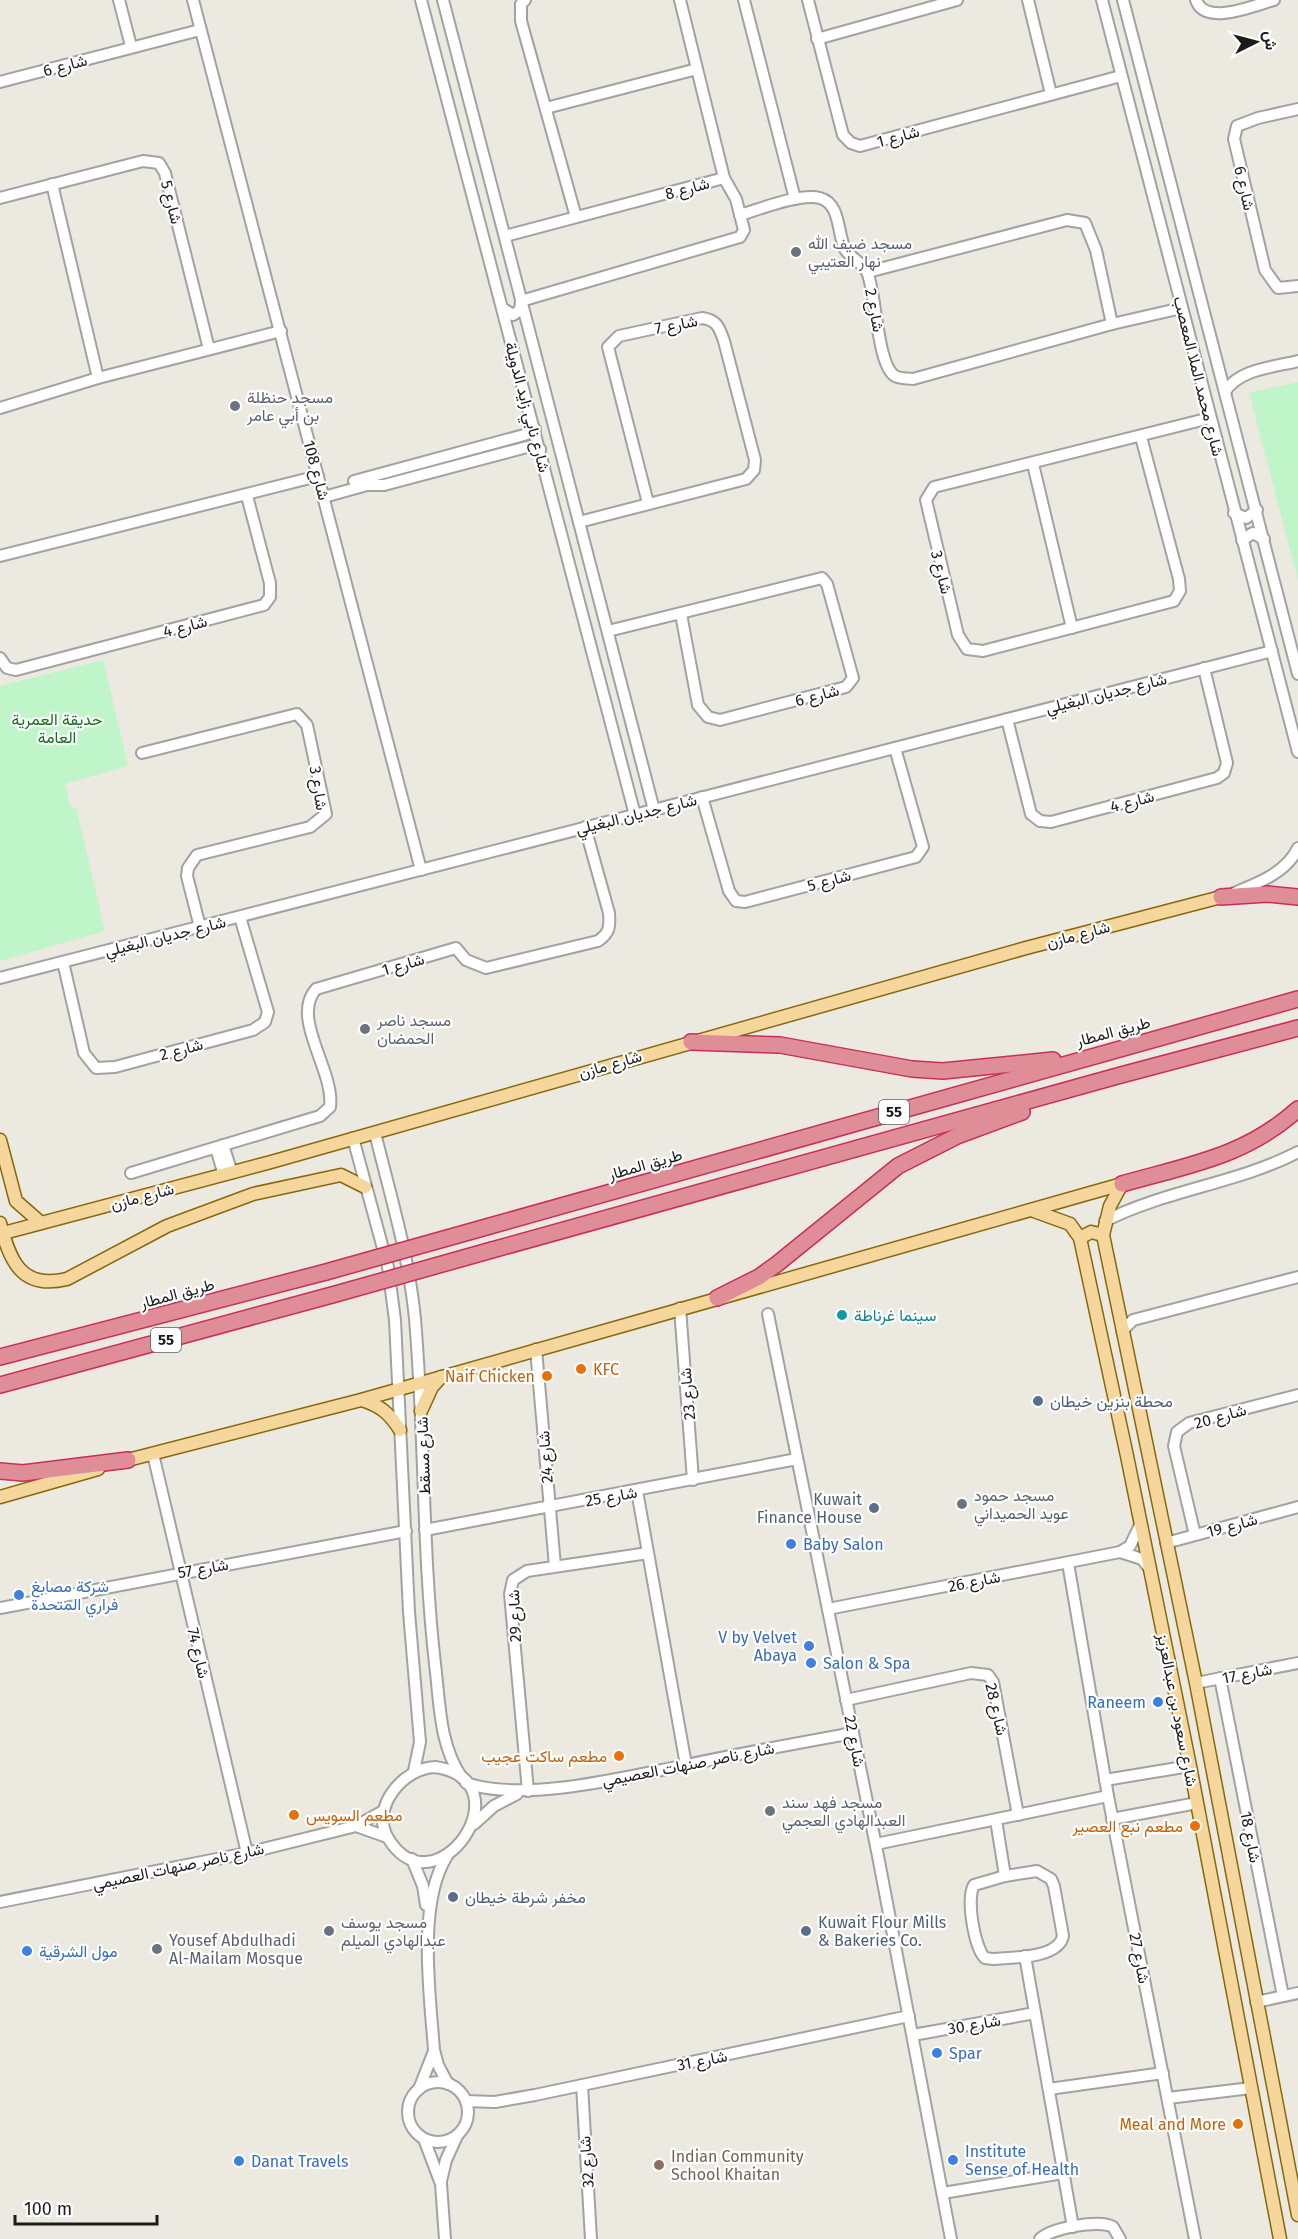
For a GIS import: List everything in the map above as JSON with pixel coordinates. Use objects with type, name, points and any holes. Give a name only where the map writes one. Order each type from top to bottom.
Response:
[{"type":"highway","points":[[1221,897],[1267,894],[1298,897]]},
{"type":"highway","name":"طريق المطار","points":[[0,1358],[326,1272],[1298,999]]},
{"type":"highway","name":"55","points":[[0,1385],[1298,1028]]},
{"type":"highway","points":[[691,1042],[780,1045],[912,1069],[943,1071],[1080,1059]]},
{"type":"highway","points":[[717,1298],[759,1277],[824,1228],[884,1177],[914,1157],[957,1136],[1121,1075]]},
{"type":"highway","points":[[1122,1184],[1239,1150],[1276,1128],[1298,1109]]},
{"type":"highway","points":[[0,1472],[23,1473],[128,1460]]},
{"type":"main road","name":"شارع مازن","points":[[1,1230],[41,1223],[228,1174],[1026,948],[1221,897]]},
{"type":"main road","points":[[0,1140],[16,1201],[41,1223]]},
{"type":"main road","points":[[1,1230],[12,1260],[25,1275],[51,1283],[67,1279],[167,1227],[253,1194],[341,1174],[365,1187]]},
{"type":"main road","points":[[0,1497],[128,1460],[419,1384],[1122,1184]]},
{"type":"main road","name":"شارع سعود بن عبدالعزيز","points":[[1122,1184],[1105,1221],[1103,1235],[1196,1683],[1298,2215]]},
{"type":"main road","points":[[1033,1210],[1070,1224],[1080,1238],[1091,1232],[1103,1235]]},
{"type":"main road","name":"شارع سعود بن عبدالعزيز","points":[[1080,1238],[1190,1766],[1280,2239]]},
{"type":"main road","points":[[421,1411],[432,1387],[442,1376]]},
{"type":"main road","points":[[361,1400],[377,1405],[391,1416],[400,1431]]},
{"type":"main road","points":[[1121,1429],[1132,1434],[1142,1426]]},
{"type":"main road","points":[[1127,1456],[1136,1448],[1147,1450]]},
{"type":"main road","points":[[1202,1830],[1211,1838],[1224,1832]]},
{"type":"main road","points":[[1207,1857],[1217,1849],[1228,1854]]},
{"type":"street","points":[[119,0],[130,46]]},
{"type":"street","name":"شارع 108","points":[[192,0],[281,331],[421,870]]},
{"type":"street","name":"شارع نابي زايد الدويلة","points":[[420,0],[635,815]]},
{"type":"street","name":"شارع نابي زايد الدويلة","points":[[443,0],[654,810]]},
{"type":"street","points":[[525,0],[521,4],[521,21],[576,217]]},
{"type":"street","name":"شارع 8","points":[[505,236],[724,178],[680,0]]},
{"type":"street","points":[[744,0],[795,199]]},
{"type":"street","name":"شارع 1","points":[[808,0],[843,135],[851,143],[860,146],[1121,76]]},
{"type":"street","points":[[817,39],[957,0]]},
{"type":"street","points":[[1028,0],[1052,94]]},
{"type":"street","name":"شارع محمد الملا المعصب","points":[[1102,0],[1298,752]]},
{"type":"street","name":"شارع محمد الملا المعصب","points":[[1123,0],[1298,674]]},
{"type":"street","points":[[1196,0],[1206,12],[1217,15],[1274,0]]},
{"type":"street","name":"شارع 6","points":[[0,82],[130,46],[200,30]]},
{"type":"street","points":[[546,108],[697,69]]},
{"type":"street","name":"شارع 6","points":[[1298,109],[1258,118],[1238,126],[1234,139],[1265,270],[1278,288],[1298,286]]},
{"type":"street","points":[[1139,143],[1145,146],[1152,145],[1157,140],[1157,133]]},
{"type":"street","name":"شارع 5","points":[[0,198],[143,161],[159,163],[165,174],[209,349]]},
{"type":"street","points":[[502,308],[513,315],[520,310],[521,301],[582,281],[733,241],[740,237],[744,231],[736,200],[724,178]]},
{"type":"street","points":[[52,184],[98,378]]},
{"type":"street","points":[[740,215],[795,199],[818,197],[832,207],[846,251],[859,260],[868,272]]},
{"type":"street","name":"شارع 2","points":[[1112,324],[1096,250],[1085,223],[1067,220],[868,272],[873,310],[888,370],[896,377],[913,378],[1112,324],[1182,308]]},
{"type":"street","name":"شارع 7","points":[[579,522],[746,479],[754,470],[755,460],[724,341],[719,326],[712,319],[702,318],[619,336],[608,347],[648,503]]},
{"type":"street","points":[[511,341],[514,327],[524,328],[529,334]]},
{"type":"street","points":[[0,408],[98,378],[281,331]]},
{"type":"street","points":[[1225,392],[1229,385],[1242,376],[1298,361]]},
{"type":"street","points":[[1219,369],[1242,376]]},
{"type":"street","name":"شارع 3","points":[[1141,437],[1179,579],[1180,591],[1174,601],[983,651],[967,649],[958,635],[933,535],[926,500],[934,487],[1210,418]]},
{"type":"street","points":[[323,493],[381,472],[492,444],[524,435],[535,429]]},
{"type":"street","points":[[492,444],[495,455]]},
{"type":"street","points":[[323,493],[384,484],[527,447],[540,449]]},
{"type":"street","points":[[1033,464],[1072,628]]},
{"type":"street","points":[[381,472],[384,484]]},
{"type":"street","points":[[0,556],[109,527],[247,496],[318,476]]},
{"type":"street","name":"شارع 4","points":[[0,658],[7,668],[16,670],[264,605],[270,597],[270,583],[247,496]]},
{"type":"street","points":[[1234,513],[1246,518],[1257,510]]},
{"type":"street","points":[[1242,540],[1253,533],[1264,539]]},
{"type":"street","name":"شارع 6","points":[[608,631],[822,578],[827,584],[852,678],[846,687],[720,720],[708,717],[698,705],[681,614]]},
{"type":"street","name":"شارع جديان البغيلي","points":[[0,978],[1272,651]]},
{"type":"street","name":"شارع 4","points":[[1007,719],[1031,814],[1040,821],[1051,822],[1217,778],[1224,773],[1227,763],[1204,668]]},
{"type":"street","points":[[605,701],[609,705],[619,706],[625,698]]},
{"type":"street","name":"شارع 3","points":[[142,753],[297,714],[308,725],[326,814],[310,827],[197,855],[188,868],[187,876],[200,927]]},
{"type":"street","points":[[613,728],[623,721],[632,722]]},
{"type":"street","name":"شارع 5","points":[[702,797],[729,891],[736,901],[745,902],[916,857],[921,853],[923,847],[895,748]]},
{"type":"street","name":"شارع 1","points":[[131,1173],[320,1116],[330,1107],[332,1094],[307,1017],[308,998],[316,989],[456,948],[466,960],[486,968],[598,941],[607,936],[610,927],[609,913],[585,827]]},
{"type":"street","points":[[1221,897],[1262,882],[1281,869],[1298,848]]},
{"type":"street","name":"شارع 2","points":[[63,962],[84,1053],[96,1068],[114,1067],[253,1030],[265,1022],[268,1012],[240,916]]},
{"type":"street","name":"شارع مسقط","points":[[375,1133],[407,1264],[415,1317],[430,1616],[445,1741],[453,1764],[464,1780]]},
{"type":"street","name":"شارع مسقط","points":[[353,1138],[388,1268],[400,1389],[409,1612],[420,1742],[414,1772]]},
{"type":"street","points":[[220,1147],[228,1174]]},
{"type":"street","points":[[1105,1221],[1161,1198],[1279,1162],[1298,1152]]},
{"type":"street","points":[[1122,1331],[1133,1320],[1298,1277]]},
{"type":"street","name":"شارع 23","points":[[680,1308],[693,1480]]},
{"type":"street","name":"شارع 22","points":[[768,1314],[876,1844],[951,2239]]},
{"type":"street","points":[[1119,1315],[1133,1320]]},
{"type":"street","name":"شارع 24","points":[[536,1349],[548,1507],[555,1566]]},
{"type":"street","name":"شارع 20","points":[[1196,1535],[1174,1446],[1177,1432],[1189,1424],[1298,1395]]},
{"type":"street","name":"شارع 74","points":[[153,1454],[247,1853]]},
{"type":"street","name":"شارع 25","points":[[425,1530],[797,1459]]},
{"type":"street","points":[[638,1491],[686,1765]]},
{"type":"street","name":"شارع 19","points":[[1166,1543],[1298,1507]]},
{"type":"street","points":[[1120,1552],[1130,1546],[1141,1523]]},
{"type":"street","name":"شارع 57","points":[[0,1608],[180,1572],[406,1531]]},
{"type":"street","points":[[1120,1552],[1142,1559],[1149,1568]]},
{"type":"street","name":"شارع 26","points":[[828,1609],[1120,1552]]},
{"type":"street","name":"شارع 29","points":[[526,1792],[510,1594],[513,1580],[527,1571],[648,1553]]},
{"type":"street","name":"شارع 27","points":[[1068,1563],[1112,1819],[1195,2239]]},
{"type":"street","points":[[408,1583],[414,1590],[420,1592],[428,1584]]},
{"type":"street","points":[[409,1612],[420,1610],[430,1616]]},
{"type":"street","name":"شارع 17","points":[[1196,1683],[1298,1663]]},
{"type":"street","name":"شارع 28","points":[[846,1700],[971,1673],[988,1675],[993,1682],[1018,1815]]},
{"type":"street","name":"شارع 18","points":[[1220,1678],[1283,1996]]},
{"type":"street","name":"شارع ناصر صنهات العصيمي","points":[[464,1780],[496,1791],[526,1792],[686,1765],[853,1732]]},
{"type":"street","points":[[1105,1780],[1190,1766]]},
{"type":"street","points":[[429,1926],[434,1885],[447,1856],[473,1824],[474,1797],[464,1780],[449,1770],[435,1767],[414,1772],[387,1800],[382,1820],[387,1836],[398,1850],[412,1858],[429,1862],[447,1856]]},
{"type":"street","name":"شارع ناصر صنهات العصيمي","points":[[473,1824],[494,1806],[526,1792]]},
{"type":"street","points":[[876,1844],[1108,1796]]},
{"type":"street","points":[[1112,1819],[1197,1803]]},
{"type":"street","name":"شارع ناصر صنهات العصيمي","points":[[0,1902],[247,1853],[356,1826],[383,1811]]},
{"type":"street","points":[[996,1820],[1005,1876]]},
{"type":"street","points":[[356,1826],[387,1836]]},
{"type":"street","points":[[412,1858],[423,1886],[429,1926],[434,2050],[438,2065],[448,2084]]},
{"type":"street","points":[[1037,1871],[1051,1879],[1063,1936],[1061,1942],[1057,1948],[1025,1956],[985,1958],[977,1947],[970,1890],[980,1881],[1037,1871]]},
{"type":"street","points":[[1025,1956],[1073,2227]]},
{"type":"street","points":[[1256,2002],[1298,1993]]},
{"type":"street","name":"شارع 30","points":[[913,2035],[1035,2013]]},
{"type":"street","name":"شارع 31","points":[[466,2101],[495,2102],[909,2016]]},
{"type":"street","points":[[419,2089],[433,2082],[448,2084],[456,2088],[466,2101],[468,2115],[462,2132],[442,2143],[424,2139],[415,2132],[408,2113],[409,2104],[419,2089],[434,2050]]},
{"type":"street","points":[[1049,2089],[1163,2073]]},
{"type":"street","name":"شارع 32","points":[[582,2085],[591,2239]]},
{"type":"street","points":[[1168,2098],[1251,2088]]},
{"type":"street","name":"شارع 31","points":[[468,2115],[495,2102]]},
{"type":"street","points":[[445,2239],[441,2184],[446,2160],[457,2136]]},
{"type":"street","points":[[424,2139],[441,2184]]},
{"type":"street","points":[[943,2193],[1063,2173]]},
{"type":"street","points":[[1040,2239],[1047,2233],[1073,2227],[1107,2224],[1119,2233],[1120,2239]]},
{"type":"green space","points":[[1298,382],[1298,580],[1249,393]]},
{"type":"green space","name":"حديقة العمرية العامة","points":[[103,660],[128,766],[65,784],[71,808],[76,807],[105,931],[0,961],[0,686]]},
{"type":"place","name":"مسجد ضيف الله نهار العتيبي","points":[[796,252]]},
{"type":"place","name":"مسجد حنظلة بن أبي عامر","points":[[235,406]]},
{"type":"place","name":"مسجد ناصر الحمضان","points":[[365,1029]]},
{"type":"place","name":"سينما غرناطة","points":[[842,1315]]},
{"type":"place","name":"KFC","points":[[581,1369]]},
{"type":"place","name":"Naif Chicken","points":[[547,1376]]},
{"type":"place","name":"محطة بنزين خيطان","points":[[1038,1401]]},
{"type":"place","name":"مسجد حمود عويد الحميداني","points":[[962,1504]]},
{"type":"place","name":"Kuwait Finance House","points":[[874,1508]]},
{"type":"place","name":"Baby Salon","points":[[791,1544]]},
{"type":"place","name":"شركة مصابغ فراري المتحدة","points":[[19,1595]]},
{"type":"place","name":"V by Velvet Abaya","points":[[809,1646]]},
{"type":"place","name":"Salon & Spa","points":[[811,1663]]},
{"type":"place","name":"Raneem","points":[[1158,1702]]},
{"type":"place","name":"مطعم ساكت عجيب","points":[[619,1756]]},
{"type":"place","name":"مسجد فهد سند العبدالهادي العجمي","points":[[770,1811]]},
{"type":"place","name":"مطعم السويس","points":[[294,1815]]},
{"type":"place","name":"مطعم نبع العصير","points":[[1195,1826]]},
{"type":"place","name":"مخفر شرطة خيطان","points":[[453,1897]]},
{"type":"place","name":"مسجد يوسف عبدالهادي الميلم","points":[[329,1931]]},
{"type":"place","name":"Kuwait Flour Mills & Bakeries Co.","points":[[806,1931]]},
{"type":"place","name":"Yousef Abdulhadi Al-Mailam Mosque","points":[[157,1949]]},
{"type":"place","name":"مول الشرقية","points":[[27,1951]]},
{"type":"place","name":"Spar","points":[[937,2053]]},
{"type":"place","name":"Meal and More","points":[[1238,2124]]},
{"type":"place","name":"Institute Sense of Health","points":[[953,2160]]},
{"type":"place","name":"Danat Travels","points":[[239,2161]]},
{"type":"place","name":"Indian Community School Khaitan","points":[[659,2165]]}]
